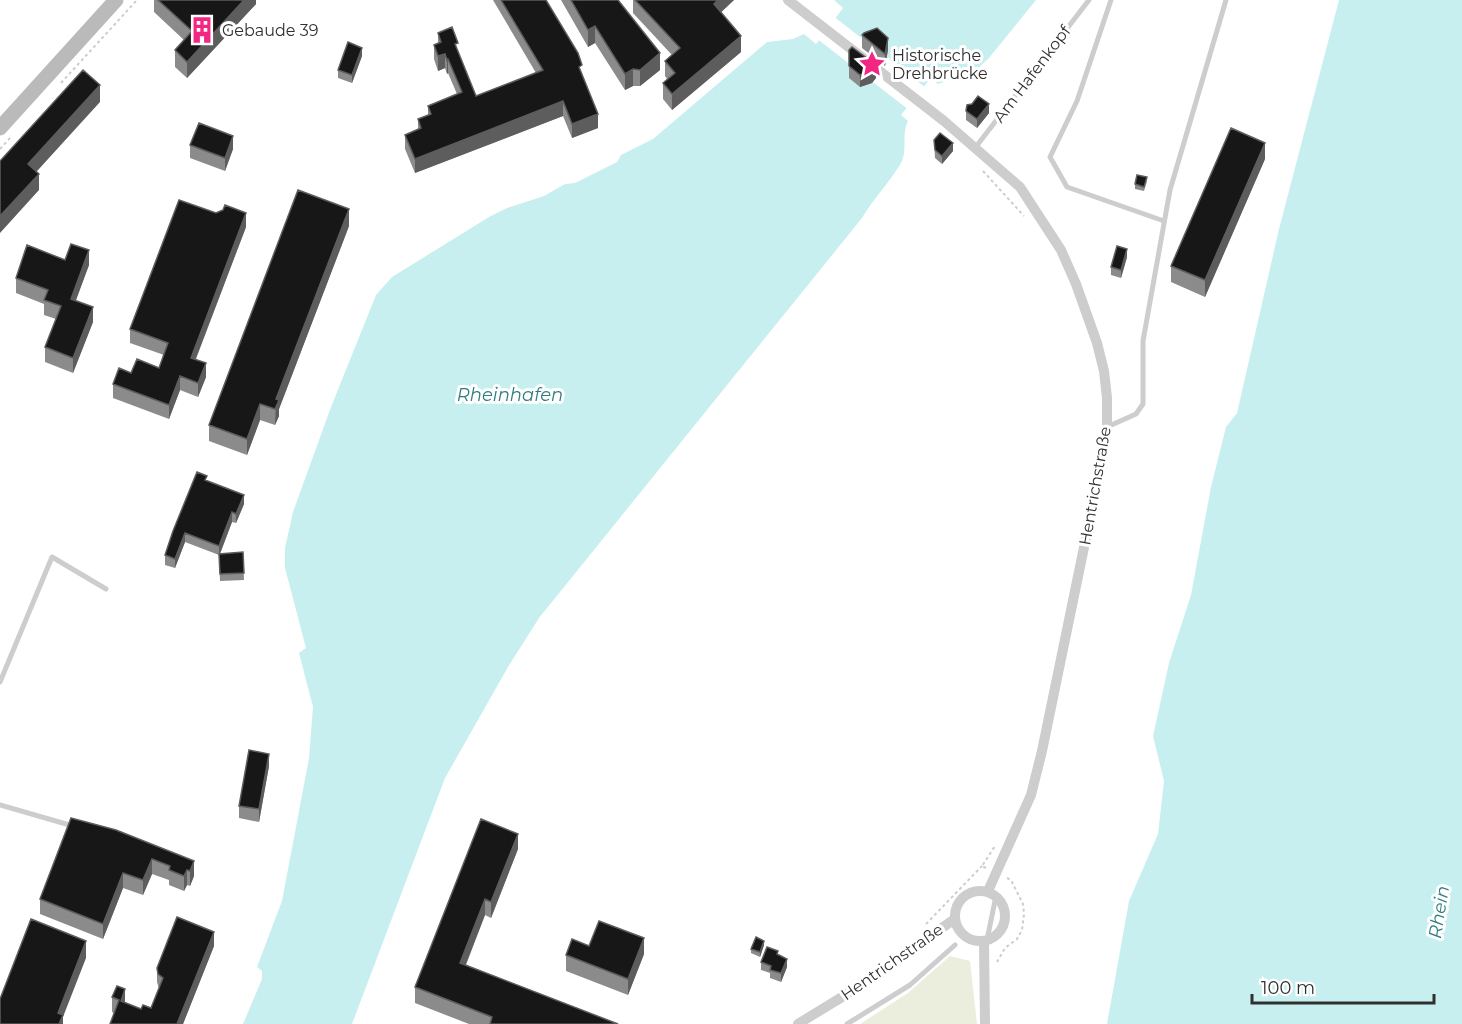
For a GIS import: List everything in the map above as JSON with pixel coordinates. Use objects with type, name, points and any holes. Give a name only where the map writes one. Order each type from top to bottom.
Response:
[{"type":"main road","points":[[0,128],[116,0]]},
{"type":"street","name":"Hentrichstraße","points":[[788,0],[944,121],[1020,187],[1061,250],[1069,267],[1094,333],[1104,371],[1107,427],[1039,762],[1030,795],[996,873],[992,894],[979,890],[971,892],[963,897],[956,906],[955,919],[963,935],[971,940],[986,940]]},
{"type":"street","points":[[985,1024],[986,940],[998,934],[1005,920],[1004,907],[992,894]]},
{"type":"street","name":"Hentrichstraße","points":[[798,1024],[865,984],[955,919]]},
{"type":"lane","name":"Am Hafenkopf","points":[[975,148],[1089,0]]},
{"type":"lane","points":[[1111,0],[1077,101],[1050,157],[1067,187],[1164,221]]},
{"type":"lane","points":[[1107,427],[1136,414],[1143,404],[1143,341],[1170,190],[1226,0]]},
{"type":"lane","points":[[0,682],[52,557],[106,589]]},
{"type":"lane","points":[[0,805],[80,828]]},
{"type":"lane","points":[[847,1024],[910,985],[955,945]]},
{"type":"path","points":[[56,88],[137,0]]},
{"type":"path","points":[[0,149],[16,132]]},
{"type":"path","points":[[983,172],[1029,222]]},
{"type":"path","points":[[919,931],[982,866],[998,840]]},
{"type":"path","points":[[982,866],[1011,880],[1023,904],[1022,930],[1017,939],[1005,948],[995,965]]},
{"type":"green space","points":[[950,956],[970,961],[977,1024],[860,1024],[908,993]]},
{"type":"water","name":"Rheinhafen","points":[[834,0],[1036,0],[989,58],[975,71],[938,84],[931,78],[901,115],[908,121],[904,153],[892,177],[862,218],[539,618],[508,667],[445,778],[352,1024],[243,1024],[262,979],[262,971],[257,967],[282,901],[309,758],[313,707],[299,653],[306,648],[285,568],[285,548],[293,512],[331,407],[376,295],[392,277],[489,217],[507,208],[544,196],[565,184],[575,183],[617,162],[621,155],[653,139],[767,42],[793,39],[804,34],[816,44],[843,8]]},
{"type":"water","name":"Rhein","points":[[1339,0],[1462,0],[1462,1024],[1107,1024],[1129,901],[1158,834],[1164,781],[1153,736],[1169,663],[1191,595],[1211,487],[1226,427],[1237,413],[1279,229]]},
{"type":"pier","name":"Historische Drehbrücke","points":[[833,16],[926,88],[909,110],[816,38]]},
{"type":"building","points":[[158,0],[244,0],[187,62],[175,50],[192,31]]},
{"type":"building","points":[[501,0],[546,0],[578,53],[582,65],[579,67],[598,114],[572,124],[563,101],[415,159],[405,135],[421,128],[418,119],[431,114],[428,106],[462,92],[445,54],[438,56],[434,45],[441,42],[438,33],[452,27],[458,43],[455,44],[476,96],[543,70]]},
{"type":"building","points":[[571,0],[618,0],[660,53],[640,70],[633,69],[625,74],[595,26],[588,30]]},
{"type":"building","points":[[635,0],[718,0],[714,4],[741,36],[672,94],[663,83],[675,73],[665,61],[680,48]]},
{"type":"building","points":[[877,28],[888,38],[885,54],[862,35]]},
{"type":"building","points":[[348,42],[362,48],[352,75],[338,70]]},
{"type":"building","points":[[852,47],[876,65],[872,70],[860,75],[849,66],[849,50]]},
{"type":"building","points":[[83,70],[100,85],[28,164],[39,174],[0,216],[0,161]]},
{"type":"building","points":[[978,96],[989,104],[977,119],[966,111],[967,105],[972,104]]},
{"type":"building","points":[[199,123],[233,136],[225,158],[190,145]]},
{"type":"building","points":[[1231,128],[1265,143],[1205,280],[1171,266]]},
{"type":"building","points":[[940,133],[953,143],[942,156],[935,150],[934,140]]},
{"type":"building","points":[[1137,175],[1147,177],[1144,187],[1135,184]]},
{"type":"building","points":[[298,190],[349,209],[276,399],[279,400],[275,409],[260,404],[247,439],[209,425]]},
{"type":"building","points":[[179,200],[216,213],[223,210],[225,205],[246,213],[191,358],[206,363],[198,383],[180,376],[169,405],[113,384],[119,368],[131,373],[137,359],[159,368],[168,343],[130,329]]},
{"type":"building","points":[[71,244],[89,250],[71,299],[93,307],[73,358],[45,347],[61,306],[44,300],[48,290],[16,278],[27,245],[65,260]]},
{"type":"building","points":[[1117,246],[1127,249],[1121,270],[1111,267]]},
{"type":"building","points":[[197,472],[207,476],[205,480],[244,495],[236,514],[232,512],[219,546],[185,533],[175,559],[165,555]]},
{"type":"building","points":[[243,552],[244,573],[220,574],[219,554]]},
{"type":"building","points":[[249,750],[269,754],[259,809],[239,806]]},
{"type":"building","points":[[71,818],[116,830],[194,861],[190,871],[187,870],[184,876],[169,870],[170,866],[152,859],[143,880],[123,873],[103,924],[40,899]]},
{"type":"building","points":[[481,819],[518,834],[491,902],[485,899],[460,963],[618,1024],[490,1024],[492,1017],[415,987]]},
{"type":"building","points":[[177,917],[214,932],[177,1024],[110,1024],[119,1000],[112,997],[117,986],[125,989],[121,1001],[141,1009],[143,1005],[151,1008],[163,978],[158,974],[157,968]]},
{"type":"building","points":[[31,919],[86,941],[58,1013],[63,1015],[59,1024],[0,1024],[0,999]]},
{"type":"building","points":[[599,921],[644,938],[628,979],[566,955],[572,939],[589,946]]},
{"type":"building","points":[[756,937],[764,941],[760,952],[751,949]]},
{"type":"building","points":[[767,947],[778,951],[777,954],[787,959],[781,973],[770,970],[771,966],[761,962]]},
{"type":"place","name":"Gebaude 39","points":[[202,30]]},
{"type":"place","name":"Historische Drehbrücke","points":[[872,64]]}]
